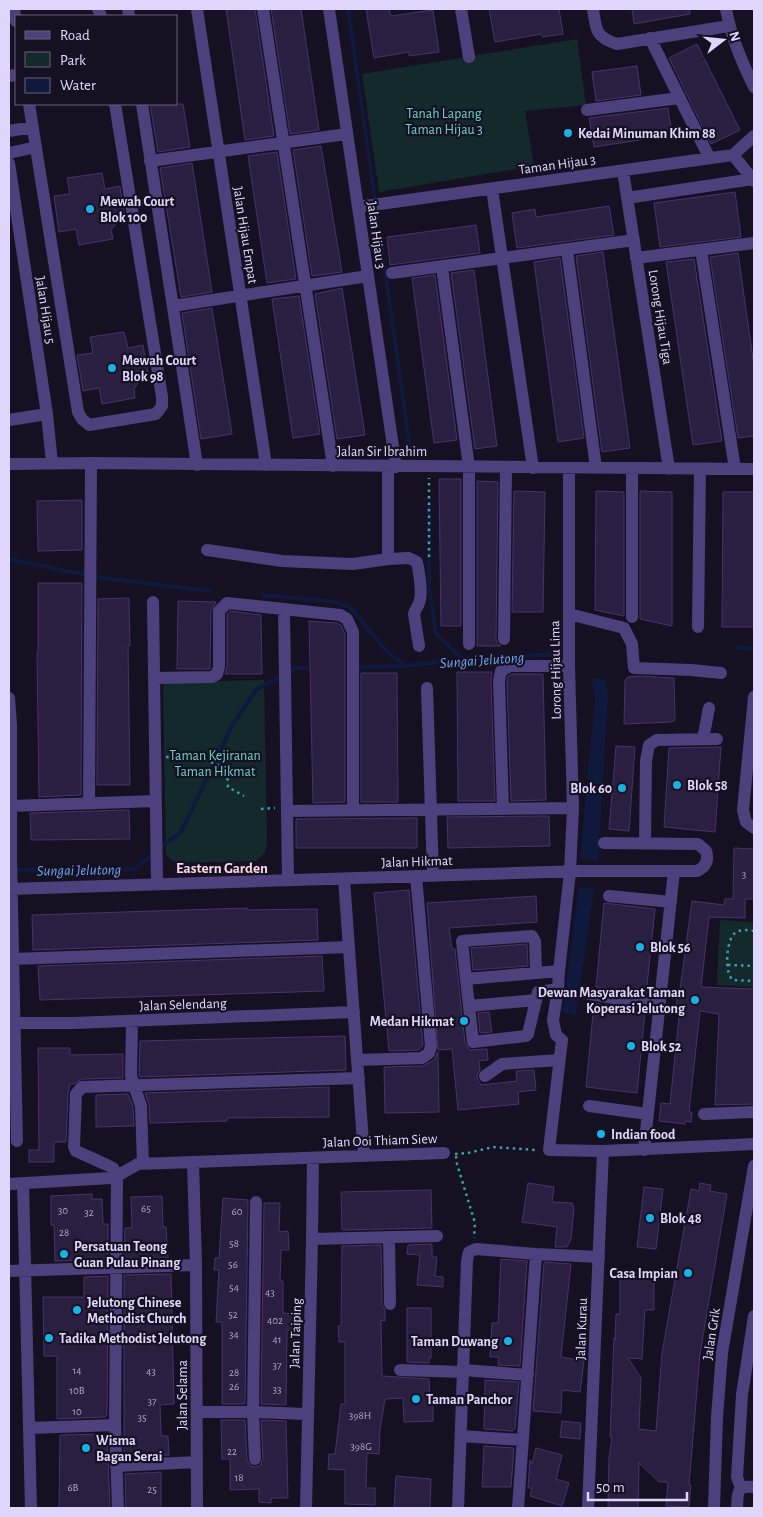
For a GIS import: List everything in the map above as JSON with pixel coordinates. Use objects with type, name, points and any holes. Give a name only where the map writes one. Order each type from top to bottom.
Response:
[{"type":"street","name":"Jalan Hijau Empat","points":[[197,9],[266,465]]},
{"type":"street","points":[[263,9],[333,466]]},
{"type":"street","name":"Jalan Hijau 3","points":[[329,9],[347,134],[363,206],[368,276],[392,466],[388,559]]},
{"type":"street","points":[[461,9],[469,57]]},
{"type":"street","points":[[592,9],[596,31],[606,40],[617,44],[729,26]]},
{"type":"street","points":[[726,9],[729,26],[742,63],[754,87]]},
{"type":"street","points":[[650,38],[709,157]]},
{"type":"street","points":[[587,110],[679,98]]},
{"type":"street","points":[[29,105],[78,412],[89,425],[156,414],[162,406],[115,105]]},
{"type":"street","points":[[142,105],[197,465]]},
{"type":"street","points":[[9,131],[33,127]]},
{"type":"street","points":[[150,161],[347,134]]},
{"type":"street","points":[[754,136],[733,154],[754,180]]},
{"type":"street","points":[[9,152],[36,148]]},
{"type":"street","name":"Taman Hijau 3","points":[[363,206],[733,154]]},
{"type":"street","name":"Jalan Hijau 5","points":[[9,163],[47,414],[52,463]]},
{"type":"street","name":"Lorong Hijau Tiga","points":[[623,170],[669,469]]},
{"type":"street","points":[[627,198],[754,180]]},
{"type":"street","points":[[492,189],[533,468]]},
{"type":"street","points":[[392,273],[634,240]]},
{"type":"street","points":[[636,258],[754,243]]},
{"type":"street","points":[[567,250],[596,468]]},
{"type":"street","points":[[701,250],[735,469]]},
{"type":"street","points":[[442,266],[469,467],[469,644]]},
{"type":"street","points":[[173,306],[368,276]]},
{"type":"street","points":[[9,420],[47,414]]},
{"type":"street","points":[[88,803],[91,463]]},
{"type":"street","name":"Jalan Sir Ibrahim","points":[[9,464],[91,463],[754,469]]},
{"type":"street","points":[[504,639],[506,468]]},
{"type":"street","name":"Lorong Hijau Lima","points":[[549,1150],[562,1040],[556,1035],[553,1020],[575,872],[569,666],[569,468]]},
{"type":"street","points":[[632,468],[632,617]]},
{"type":"street","points":[[698,627],[700,469]]},
{"type":"street","points":[[207,550],[282,561],[353,564],[408,558],[417,562],[420,602],[414,614],[419,646]]},
{"type":"street","points":[[153,602],[157,884]]},
{"type":"street","points":[[154,678],[212,678],[216,674],[218,667],[219,610],[227,604],[340,615],[348,619],[353,632],[353,810]]},
{"type":"street","points":[[284,609],[288,880]]},
{"type":"street","points":[[569,614],[624,628],[632,644],[634,668],[691,670],[721,674]]},
{"type":"street","points":[[503,809],[499,681],[502,671],[510,666],[569,666]]},
{"type":"street","points":[[427,688],[433,876]]},
{"type":"street","points":[[754,697],[743,810],[746,822],[754,828]]},
{"type":"street","points":[[9,698],[11,726],[10,887],[17,1140]]},
{"type":"street","points":[[703,739],[709,708]]},
{"type":"street","points":[[645,842],[646,761],[649,745],[657,740],[717,739]]},
{"type":"street","points":[[11,806],[156,801]]},
{"type":"street","points":[[287,811],[573,808]]},
{"type":"street","name":"Jalan Hikmat","points":[[10,887],[599,871],[674,871],[701,869],[707,860],[706,850],[698,844],[604,843]]},
{"type":"street","points":[[644,1150],[674,871]]},
{"type":"street","points":[[357,1060],[422,1058],[429,1053],[431,1046],[416,876]]},
{"type":"street","points":[[344,879],[364,1156]]},
{"type":"street","points":[[609,896],[671,902]]},
{"type":"street","points":[[536,973],[535,942],[532,936],[462,941],[473,1042],[526,1036],[538,992],[558,989]]},
{"type":"street","points":[[13,959],[349,947]]},
{"type":"street","points":[[466,979],[559,971]]},
{"type":"street","points":[[590,994],[660,1006]]},
{"type":"street","points":[[470,1006],[536,1000]]},
{"type":"street","name":"Jalan Selendang","points":[[14,1023],[74,1024],[354,1012]]},
{"type":"street","points":[[132,1022],[131,1076],[141,1106],[143,1164]]},
{"type":"street","points":[[485,1076],[502,1064],[559,1060]]},
{"type":"street","points":[[118,1508],[115,1425],[117,1176],[113,1168],[76,1150],[74,1147],[76,1094],[82,1087],[359,1078]]},
{"type":"street","points":[[589,1106],[647,1114]]},
{"type":"street","points":[[704,1114],[754,1112]]},
{"type":"street","points":[[549,1150],[644,1150],[754,1144]]},
{"type":"street","name":"Jalan Kurau","points":[[588,1508],[603,1151]]},
{"type":"street","name":"Jalan Ooi Thiam Siew","points":[[9,1184],[117,1176],[138,1164],[450,1154]]},
{"type":"street","name":"Jalan Taiping","points":[[306,1508],[313,1158]]},
{"type":"street","name":"Jalan Selama","points":[[193,1162],[196,1265],[197,1508]]},
{"type":"street","name":"Jalan Grik","points":[[714,1508],[717,1417],[722,1353],[754,1166]]},
{"type":"street","points":[[23,1183],[31,1508]]},
{"type":"street","points":[[255,1459],[256,1202]]},
{"type":"street","points":[[312,1239],[437,1236]]},
{"type":"street","points":[[390,1237],[390,1304]]},
{"type":"street","points":[[458,1508],[470,1255],[536,1254],[599,1257]]},
{"type":"street","points":[[518,1508],[536,1254]]},
{"type":"street","points":[[9,1271],[196,1265]]},
{"type":"street","points":[[741,1488],[737,1477],[742,1395],[754,1316]]},
{"type":"street","points":[[400,1370],[528,1374]]},
{"type":"street","points":[[197,1412],[307,1414]]},
{"type":"street","points":[[29,1428],[115,1425]]},
{"type":"street","points":[[461,1436],[523,1440]]},
{"type":"street","points":[[116,1466],[197,1462]]},
{"type":"street","points":[[737,1508],[738,1492],[741,1488],[745,1486],[754,1487]]},
{"type":"path","points":[[429,466],[429,559]]},
{"type":"path","points":[[155,757],[199,758],[211,761],[227,770],[228,787],[244,796]]},
{"type":"path","points":[[754,931],[742,930],[736,932],[731,937],[728,948],[728,973],[733,980],[754,981]]},
{"type":"path","points":[[728,965],[754,966]]},
{"type":"path","name":"Jalan Ooi Thiam Siew","points":[[450,1154],[493,1147],[549,1150]]},
{"type":"path","points":[[450,1154],[457,1164],[475,1223],[470,1255]]},
{"type":"green space","name":"Tanah Lapang Taman Hijau 3","points":[[577,39],[586,105],[525,111],[534,166],[379,192],[362,74]]},
{"type":"green space","name":"Taman Kejiranan Taman Hikmat","points":[[264,680],[267,845],[264,854],[256,861],[178,863],[171,860],[166,854],[163,682]]},
{"type":"green space","points":[[720,920],[754,922],[754,987],[717,985]]},
{"type":"water","points":[[591,678],[605,679],[608,695],[598,860],[580,859],[595,698]]},
{"type":"water","points":[[579,887],[594,888],[576,1015],[562,1013]]},
{"type":"building","points":[[226,9],[255,9],[274,136],[245,140]]},
{"type":"building","points":[[271,9],[301,9],[319,130],[290,134]]},
{"type":"building","points":[[366,9],[389,9],[391,16],[433,10],[439,52],[409,56],[409,52],[374,58]]},
{"type":"building","points":[[489,9],[559,9],[563,34],[542,37],[542,34],[495,42]]},
{"type":"building","points":[[632,9],[690,9],[690,14],[634,24]]},
{"type":"building","points":[[697,44],[740,130],[711,144],[669,58]]},
{"type":"building","points":[[637,66],[641,95],[596,101],[592,72]]},
{"type":"building","points":[[183,104],[190,147],[158,152],[150,105]]},
{"type":"building","points":[[668,108],[672,135],[594,147],[589,118]]},
{"type":"building","points":[[321,146],[342,272],[312,276],[293,150]]},
{"type":"building","points":[[277,152],[296,279],[267,283],[248,156]]},
{"type":"building","points":[[192,163],[212,292],[181,297],[160,168]]},
{"type":"building","name":"Mewah Court Blok 100","points":[[102,173],[105,189],[120,186],[125,221],[117,222],[111,230],[113,239],[79,245],[76,229],[59,232],[54,196],[70,194],[67,178]]},
{"type":"building","points":[[735,192],[741,237],[660,247],[654,203]]},
{"type":"building","points":[[609,206],[614,235],[517,248],[512,213],[535,209],[536,217]]},
{"type":"building","points":[[476,225],[480,253],[390,265],[387,237]]},
{"type":"building","points":[[603,252],[630,448],[602,452],[576,256]]},
{"type":"building","points":[[738,253],[754,366],[754,436],[738,438],[710,257]]},
{"type":"building","points":[[560,258],[584,438],[558,442],[534,262]]},
{"type":"building","points":[[694,259],[722,441],[693,445],[666,262]]},
{"type":"building","points":[[474,270],[497,446],[475,449],[451,273]]},
{"type":"building","points":[[435,275],[457,440],[434,443],[412,278]]},
{"type":"building","points":[[342,288],[365,435],[337,439],[315,294]]},
{"type":"building","points":[[299,296],[320,434],[293,438],[272,299]]},
{"type":"building","points":[[212,308],[232,434],[201,439],[182,313]]},
{"type":"building","name":"Mewah Court Blok 98","points":[[124,332],[128,348],[143,345],[149,380],[139,381],[134,389],[135,398],[102,404],[99,388],[83,391],[77,355],[93,353],[90,337]]},
{"type":"building","points":[[439,479],[461,479],[461,626],[441,626]]},
{"type":"building","points":[[477,481],[498,482],[496,639],[497,643],[501,646],[477,646]]},
{"type":"building","points":[[514,491],[545,492],[543,612],[512,612]]},
{"type":"building","points":[[596,491],[624,492],[624,616],[595,610]]},
{"type":"building","points":[[640,491],[672,492],[672,626],[640,619]]},
{"type":"building","points":[[723,492],[754,492],[754,627],[722,627]]},
{"type":"building","points":[[82,500],[82,550],[38,551],[37,501]]},
{"type":"building","points":[[38,583],[82,583],[81,795],[39,797]]},
{"type":"building","points":[[129,598],[130,785],[97,785],[98,599]]},
{"type":"building","points":[[178,601],[216,602],[211,611],[210,669],[177,669]]},
{"type":"building","points":[[230,611],[261,615],[262,674],[225,674],[227,667],[227,614]]},
{"type":"building","points":[[309,621],[337,623],[341,625],[345,634],[345,802],[313,803]]},
{"type":"building","points":[[457,672],[492,672],[495,801],[458,801]]},
{"type":"building","points":[[361,673],[397,673],[398,802],[361,802]]},
{"type":"building","points":[[512,674],[543,674],[546,800],[511,801],[507,682],[508,676]]},
{"type":"building","points":[[628,677],[674,678],[675,720],[671,722],[624,724],[625,680]]},
{"type":"building","name":"Blok 60","points":[[616,746],[635,747],[629,831],[609,829]]},
{"type":"building","name":"Blok 58","points":[[721,747],[715,832],[664,827],[669,748]]},
{"type":"building","points":[[129,810],[130,839],[31,840],[30,813]]},
{"type":"building","points":[[549,816],[550,846],[448,848],[447,817]]},
{"type":"building","points":[[417,818],[417,848],[296,848],[296,819]]},
{"type":"building","points":[[734,848],[754,849],[754,899],[745,899],[745,918],[709,917],[701,987],[754,989],[754,1104],[715,1105],[719,1014],[700,1011],[689,1112],[692,1112],[691,1122],[685,1121],[685,1124],[659,1121],[661,1103],[670,1104],[680,1008],[676,1007],[692,901],[724,905],[725,899],[733,899]]},
{"type":"building","points":[[409,890],[423,1045],[419,1050],[389,1051],[374,893]]},
{"type":"building","name":"Medan Hikmat","points":[[536,896],[537,922],[449,928],[452,949],[455,949],[465,1043],[470,1050],[487,1049],[488,1060],[479,1061],[478,1080],[481,1085],[517,1081],[516,1071],[534,1070],[536,1090],[518,1092],[519,1104],[458,1110],[452,1049],[438,1050],[427,903]]},
{"type":"building","name":"Blok 56","points":[[604,903],[655,909],[646,995],[596,987]]},
{"type":"building","points":[[247,908],[247,910],[317,909],[318,940],[33,950],[32,915]]},
{"type":"building","points":[[527,944],[528,966],[473,970],[471,948]]},
{"type":"building","points":[[322,956],[324,991],[40,1000],[38,966]]},
{"type":"building","name":"Blok 52","points":[[594,1003],[645,1012],[637,1093],[586,1087]]},
{"type":"building","points":[[489,1012],[492,1032],[480,1033],[478,1013]]},
{"type":"building","points":[[345,1036],[346,1070],[140,1077],[139,1075],[140,1041]]},
{"type":"building","points":[[38,1048],[70,1048],[70,1055],[123,1054],[123,1078],[82,1079],[74,1084],[70,1084],[66,1142],[54,1142],[54,1162],[29,1162],[29,1150],[39,1150]]},
{"type":"building","points":[[438,1052],[439,1112],[385,1113],[384,1067],[423,1066],[434,1060]]},
{"type":"building","points":[[329,1087],[329,1117],[227,1118],[227,1121],[150,1123],[149,1105],[145,1093]]},
{"type":"building","points":[[128,1094],[133,1107],[134,1126],[96,1127],[96,1095]]},
{"type":"building","points":[[528,1183],[554,1187],[552,1202],[572,1203],[574,1209],[571,1239],[567,1247],[555,1247],[557,1227],[522,1222]]},
{"type":"building","points":[[700,1183],[711,1185],[710,1191],[727,1194],[700,1354],[689,1485],[691,1485],[689,1507],[666,1506],[668,1482],[659,1482],[639,1463],[638,1508],[608,1508],[614,1338],[615,1340],[616,1314],[620,1314],[620,1273],[654,1273],[654,1310],[645,1310],[642,1359],[628,1358],[641,1378],[639,1429],[656,1431],[662,1353],[691,1189],[699,1191]]},
{"type":"building","name":"Blok 48","points":[[644,1187],[663,1189],[656,1249],[637,1247]]},
{"type":"building","points":[[431,1190],[432,1228],[342,1230],[341,1192]]},
{"type":"building","points":[[92,1194],[92,1199],[102,1199],[103,1224],[108,1224],[108,1260],[55,1261],[54,1225],[51,1225],[51,1196]]},
{"type":"building","points":[[162,1196],[163,1227],[166,1227],[168,1258],[124,1259],[125,1228],[132,1228],[131,1197]]},
{"type":"building","points":[[223,1198],[248,1200],[245,1404],[222,1404],[222,1322],[216,1322],[219,1270],[214,1270],[215,1258],[219,1258]]},
{"type":"building","points":[[264,1203],[280,1203],[279,1232],[288,1231],[289,1250],[281,1250],[280,1281],[283,1281],[283,1313],[293,1314],[292,1331],[287,1330],[286,1405],[261,1404]]},
{"type":"building","points":[[432,1244],[432,1257],[437,1257],[435,1276],[443,1277],[443,1287],[417,1285],[420,1255],[407,1254],[408,1245]]},
{"type":"building","points":[[381,1245],[382,1304],[385,1310],[385,1321],[381,1320],[382,1376],[429,1379],[430,1399],[433,1399],[433,1421],[404,1422],[403,1398],[385,1399],[379,1436],[379,1454],[367,1453],[366,1488],[375,1488],[375,1505],[345,1504],[345,1470],[328,1469],[329,1454],[335,1454],[341,1404],[345,1404],[345,1342],[339,1342],[338,1326],[341,1326],[342,1246]]},
{"type":"building","points":[[501,1259],[527,1261],[520,1366],[498,1365],[499,1357],[490,1357],[492,1323],[498,1323]]},
{"type":"building","points":[[544,1262],[571,1264],[561,1357],[584,1361],[580,1392],[562,1390],[561,1413],[533,1411]]},
{"type":"building","points":[[171,1274],[174,1404],[160,1405],[161,1436],[168,1436],[169,1455],[124,1457],[124,1275]]},
{"type":"building","points":[[108,1276],[107,1415],[105,1417],[57,1419],[57,1356],[44,1356],[43,1297],[84,1297],[84,1277]]},
{"type":"building","points":[[407,1308],[431,1308],[431,1358],[429,1358],[429,1363],[407,1362]]},
{"type":"building","points":[[485,1380],[519,1382],[515,1429],[512,1431],[484,1429]]},
{"type":"building","points":[[221,1420],[245,1420],[247,1460],[251,1466],[255,1467],[260,1466],[263,1459],[261,1420],[286,1421],[288,1498],[271,1498],[271,1503],[259,1502],[259,1489],[230,1490],[230,1459],[222,1459]]},
{"type":"building","points":[[562,1421],[581,1423],[580,1439],[560,1437]]},
{"type":"building","points":[[60,1435],[107,1435],[110,1508],[59,1508]]},
{"type":"building","points":[[484,1446],[514,1448],[511,1487],[482,1487]]},
{"type":"building","points":[[536,1448],[562,1455],[556,1479],[569,1483],[562,1506],[530,1496],[532,1488],[528,1488],[530,1460],[532,1464]]},
{"type":"building","points":[[161,1472],[161,1508],[126,1508],[125,1474]]},
{"type":"building","points":[[396,1476],[431,1479],[430,1508],[394,1508]]},
{"type":"waterway","points":[[348,9],[410,448]]},
{"type":"waterway","points":[[429,504],[429,586],[436,634],[463,659]]},
{"type":"waterway","name":"Sungai Jelutong","points":[[9,559],[96,577],[209,591]]},
{"type":"waterway","name":"Sungai Jelutong","points":[[263,595],[335,602],[351,608],[387,652],[404,665]]},
{"type":"waterway","name":"Sungai Jelutong","points":[[737,647],[754,649]]},
{"type":"waterway","name":"Sungai Jelutong","points":[[354,667],[405,666],[464,659],[560,654]]},
{"type":"waterway","name":"Sungai Jelutong","points":[[288,673],[296,668],[315,668]]},
{"type":"waterway","name":"Sungai Jelutong","points":[[159,849],[181,832],[233,724],[257,689],[282,676]]},
{"type":"waterway","name":"Sungai Jelutong","points":[[13,870],[134,869],[154,854]]},
{"type":"place","name":"Kedai Minuman Khim 88","points":[[568,133]]},
{"type":"place","name":"Mewah Court Blok 100","points":[[90,209]]},
{"type":"place","name":"Mewah Court Blok 98","points":[[112,368]]},
{"type":"place","name":"Blok 58","points":[[677,785]]},
{"type":"place","name":"Blok 60","points":[[622,788]]},
{"type":"place","name":"Blok 56","points":[[640,947]]},
{"type":"place","name":"Dewan Masyarakat Taman Koperasi Jelutong","points":[[695,1000]]},
{"type":"place","name":"Medan Hikmat","points":[[464,1021]]},
{"type":"place","name":"Blok 52","points":[[631,1046]]},
{"type":"place","name":"Indian food","points":[[601,1134]]},
{"type":"place","name":"Blok 48","points":[[650,1218]]},
{"type":"place","name":"Persatuan Teong Guan Pulau Pinang","points":[[64,1254]]},
{"type":"place","name":"Casa Impian","points":[[688,1273]]},
{"type":"place","name":"Jelutong Chinese Methodist Church","points":[[77,1310]]},
{"type":"place","name":"Tadika Methodist Jelutong","points":[[49,1338]]},
{"type":"place","name":"Taman Duwang","points":[[508,1341]]},
{"type":"place","name":"Taman Panchor","points":[[416,1399]]},
{"type":"place","name":"Wisma Bagan Serai","points":[[86,1448]]},
{"type":"district","name":"Eastern Garden","points":[[222,868]]}]
